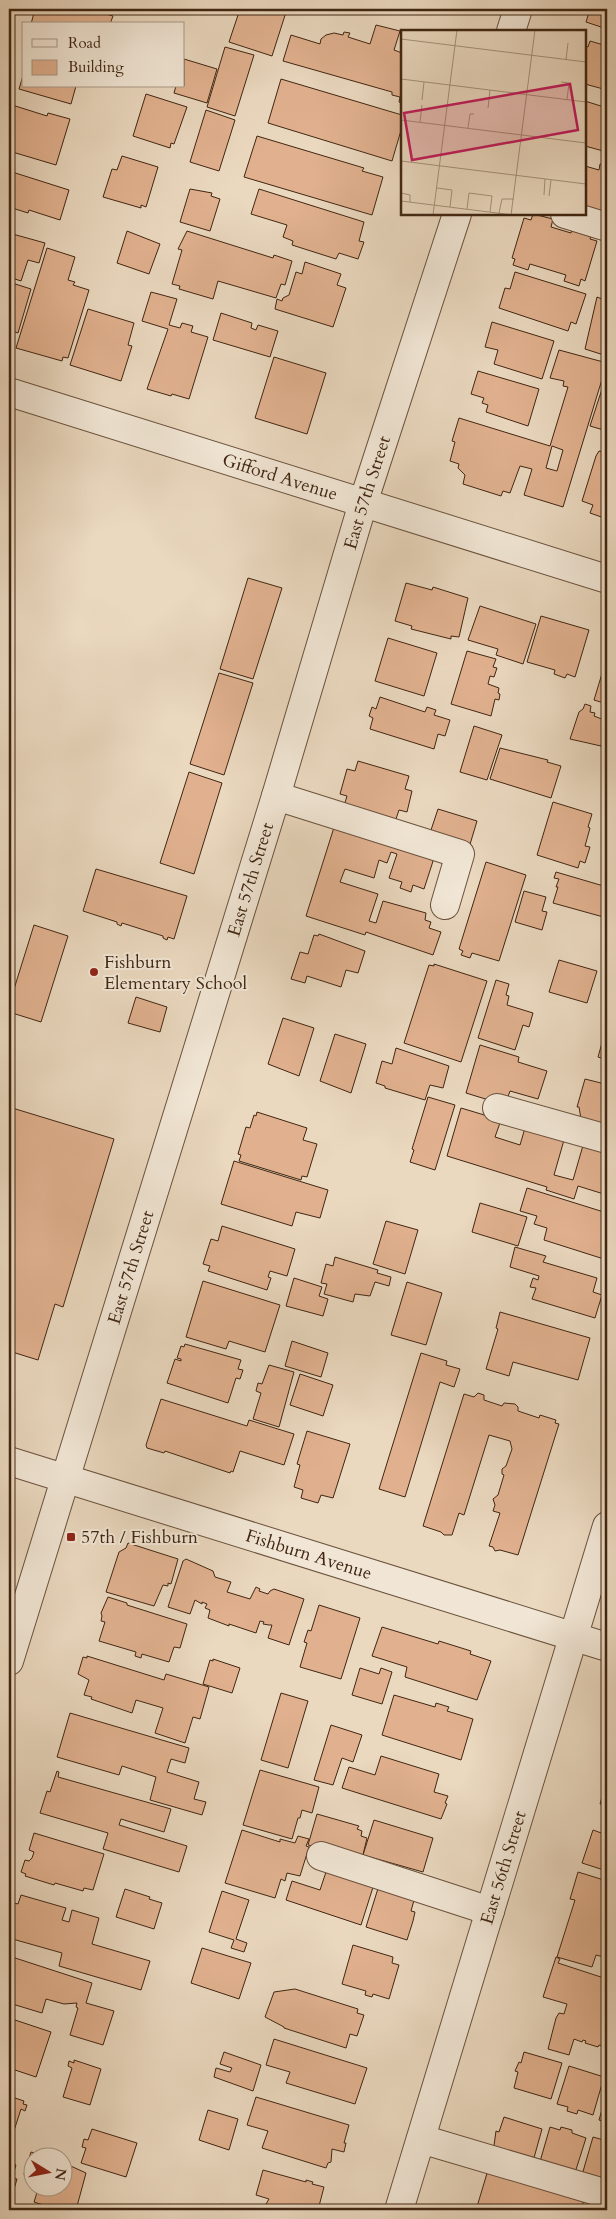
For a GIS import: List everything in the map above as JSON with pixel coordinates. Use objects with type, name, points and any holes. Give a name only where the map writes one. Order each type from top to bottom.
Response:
[{"type":"street","points":[[511,30],[518,9]]},
{"type":"street","name":"East 57th Street","points":[[9,1661],[276,796],[363,503],[456,215]]},
{"type":"street","points":[[568,215],[607,227]]},
{"type":"street","name":"Gifford Avenue","points":[[9,392],[607,579]]},
{"type":"street","points":[[276,796],[460,854],[445,905]]},
{"type":"street","points":[[497,1108],[607,1139]]},
{"type":"street","name":"Fishburn Avenue","points":[[9,1461],[607,1647]]},
{"type":"street","name":"East 56th Street","points":[[399,2210],[607,1526]]},
{"type":"street","points":[[321,1856],[490,1911]]},
{"type":"street","points":[[421,2139],[607,2194]]},
{"type":"building","points":[[35,9],[88,9],[113,16],[111,22],[32,22]]},
{"type":"building","points":[[240,9],[287,9],[272,56],[229,42]]},
{"type":"building","points":[[590,9],[607,9],[607,29],[586,22]]},
{"type":"building","points":[[376,25],[400,31],[394,50],[401,53],[401,103],[399,102],[400,97],[392,95],[392,92],[283,61],[291,35],[320,44],[321,39],[326,35],[334,33],[343,35],[344,32],[350,33],[348,37],[370,44]]},
{"type":"building","points":[[590,41],[607,46],[607,90],[586,84],[586,46],[588,47]]},
{"type":"building","points":[[225,47],[254,55],[235,116],[207,107]]},
{"type":"building","points":[[185,59],[217,69],[207,103],[174,93],[175,88],[185,88]]},
{"type":"building","points":[[22,79],[22,88],[75,88],[71,104],[19,89]]},
{"type":"building","points":[[281,79],[401,115],[401,130],[392,161],[268,123]]},
{"type":"building","points":[[146,94],[187,107],[174,144],[171,143],[170,148],[133,136]]},
{"type":"building","points":[[586,101],[607,108],[607,152],[586,146]]},
{"type":"building","points":[[9,104],[47,116],[48,113],[70,119],[56,165],[9,151]]},
{"type":"building","points":[[206,110],[235,120],[219,171],[190,162]]},
{"type":"building","points":[[257,136],[364,168],[362,171],[383,177],[372,215],[244,177]]},
{"type":"building","points":[[122,156],[158,167],[146,207],[141,205],[141,208],[103,197],[112,169],[117,170]]},
{"type":"building","points":[[600,164],[607,166],[607,207],[605,215],[586,214],[586,166],[599,170]]},
{"type":"building","points":[[9,171],[69,190],[60,220],[29,210],[28,213],[9,207]]},
{"type":"building","points":[[190,189],[212,193],[211,196],[220,199],[210,231],[180,222]]},
{"type":"building","points":[[259,189],[364,222],[359,241],[364,242],[358,259],[339,253],[336,259],[292,245],[293,241],[283,237],[287,225],[251,214]]},
{"type":"building","points":[[533,215],[537,215],[553,219],[551,227],[571,233],[573,226],[592,232],[590,239],[597,241],[585,281],[581,279],[579,286],[564,281],[566,275],[530,264],[528,270],[513,265],[515,259],[512,258],[524,218],[531,220]]},
{"type":"building","points":[[127,231],[160,244],[149,274],[117,263]]},
{"type":"building","points":[[187,231],[273,258],[274,255],[292,261],[285,285],[281,284],[276,298],[218,281],[213,299],[179,289],[180,286],[172,284],[182,250],[178,249]]},
{"type":"building","points":[[9,233],[45,243],[39,263],[28,260],[21,281],[9,277]]},
{"type":"building","points":[[47,248],[75,257],[68,280],[75,282],[73,285],[89,290],[68,358],[63,357],[62,361],[16,348]]},
{"type":"building","points":[[305,262],[341,274],[337,285],[346,288],[333,327],[275,309],[277,299],[282,301],[283,298],[289,295],[296,272],[302,274]]},
{"type":"building","points":[[515,272],[586,294],[576,324],[571,322],[568,331],[499,308],[505,288],[510,289]]},
{"type":"building","points":[[9,282],[31,289],[18,333],[9,330]]},
{"type":"building","points":[[151,292],[177,299],[169,325],[180,328],[182,323],[193,326],[191,332],[208,337],[189,399],[147,389],[168,329],[142,321]]},
{"type":"building","points":[[597,297],[607,301],[607,356],[585,349]]},
{"type":"building","points":[[88,309],[134,323],[128,345],[132,346],[121,381],[70,365]]},
{"type":"building","points":[[221,313],[252,323],[251,328],[256,330],[258,325],[278,331],[270,357],[213,340]]},
{"type":"building","points":[[492,322],[554,341],[542,379],[494,364],[498,350],[485,347]]},
{"type":"building","points":[[559,350],[607,363],[563,507],[524,495],[532,469],[520,466],[510,493],[503,491],[501,496],[463,484],[465,475],[458,468],[459,464],[450,461],[455,442],[452,441],[459,418],[550,446],[568,387],[563,386],[564,381],[550,378]],"holes":[[[552,446],[563,450],[557,471],[546,468]]]},
{"type":"building","points":[[274,357],[326,373],[307,434],[255,418]]},
{"type":"building","points":[[478,371],[539,389],[528,426],[486,412],[488,405],[482,403],[484,398],[471,394]]},
{"type":"building","points":[[602,389],[607,390],[607,431],[590,426]]},
{"type":"building","points":[[605,449],[607,450],[607,519],[590,513],[593,505],[582,501],[596,456],[599,451],[604,452]]},
{"type":"building","points":[[248,578],[282,588],[253,679],[220,669]]},
{"type":"building","points":[[406,583],[432,590],[433,587],[468,598],[459,637],[451,636],[451,639],[411,629],[412,626],[395,621]]},
{"type":"building","points":[[480,606],[536,624],[523,664],[496,655],[498,649],[468,640]]},
{"type":"building","points":[[541,616],[589,630],[575,677],[567,674],[565,678],[554,674],[555,670],[527,662]]},
{"type":"building","points":[[388,638],[437,653],[424,696],[375,681]]},
{"type":"building","points":[[467,651],[496,659],[493,667],[497,668],[494,677],[490,676],[488,684],[499,688],[498,693],[500,694],[499,700],[495,699],[491,716],[451,704]]},
{"type":"building","points":[[607,657],[607,704],[594,700]]},
{"type":"building","points":[[219,673],[253,683],[224,775],[190,764]]},
{"type":"building","points":[[380,697],[425,712],[427,707],[436,710],[434,715],[450,720],[445,736],[438,734],[434,749],[370,729],[373,718],[369,716],[372,707],[376,709]]},
{"type":"building","points":[[585,704],[591,706],[590,712],[595,713],[594,716],[607,721],[601,746],[570,739],[579,712]]},
{"type":"building","points":[[474,726],[502,735],[487,780],[460,772]]},
{"type":"building","points":[[500,748],[548,760],[547,762],[561,766],[551,798],[490,779]]},
{"type":"building","points":[[358,761],[409,776],[405,789],[412,791],[407,812],[399,810],[395,822],[344,806],[347,796],[340,794],[347,769],[355,771]]},
{"type":"building","points":[[189,772],[222,783],[194,874],[160,863]]},
{"type":"building","points":[[553,802],[592,814],[585,846],[590,847],[585,863],[580,861],[578,868],[537,855]]},
{"type":"building","points":[[438,809],[477,821],[468,851],[428,839]]},
{"type":"building","points":[[336,821],[435,855],[424,889],[413,885],[411,892],[400,888],[402,882],[389,878],[397,854],[391,852],[387,863],[379,860],[374,878],[345,869],[340,882],[378,894],[369,921],[376,923],[383,901],[426,913],[425,920],[431,922],[429,928],[441,932],[433,955],[366,932],[365,935],[306,916]]},
{"type":"building","points":[[486,862],[526,875],[499,961],[472,953],[470,958],[461,955],[463,951],[459,949]]},
{"type":"building","points":[[96,869],[187,896],[174,939],[168,937],[167,940],[163,936],[122,923],[121,926],[117,922],[83,911]]},
{"type":"building","points":[[556,872],[607,887],[607,918],[553,903],[559,879],[554,878]]},
{"type":"building","points":[[524,891],[546,897],[542,911],[547,912],[542,930],[515,922]]},
{"type":"building","points":[[34,925],[68,936],[41,1022],[9,1012],[9,1005]]},
{"type":"building","points":[[319,934],[365,951],[358,973],[346,970],[341,987],[307,976],[305,983],[291,979],[300,952],[308,954],[314,935],[318,936]]},
{"type":"building","points":[[559,960],[597,971],[587,1003],[549,992]]},
{"type":"building","points":[[434,964],[487,981],[461,1062],[404,1043],[429,965],[434,966]]},
{"type":"building","points":[[607,965],[607,984],[602,982]]},
{"type":"building","points":[[496,980],[509,984],[506,995],[509,996],[507,1005],[533,1013],[529,1027],[523,1025],[515,1050],[478,1038]]},
{"type":"building","points":[[136,997],[167,1007],[160,1032],[128,1023]]},
{"type":"building","points":[[283,1018],[314,1028],[299,1076],[268,1064]]},
{"type":"building","points":[[607,1025],[607,1060],[598,1057]]},
{"type":"building","points":[[335,1034],[366,1044],[351,1093],[320,1081]]},
{"type":"building","points":[[480,1045],[519,1057],[518,1062],[547,1071],[538,1099],[510,1091],[505,1105],[466,1093]]},
{"type":"building","points":[[396,1048],[449,1066],[443,1088],[430,1085],[425,1100],[385,1088],[385,1086],[376,1083],[382,1061],[392,1064]]},
{"type":"building","points":[[585,1079],[607,1083],[607,1129],[581,1119],[579,1107],[577,1107]]},
{"type":"building","points":[[428,1097],[455,1105],[435,1170],[410,1162],[414,1150],[412,1149]]},
{"type":"building","points":[[9,1107],[114,1139],[63,1307],[55,1304],[38,1360],[9,1351]]},
{"type":"building","points":[[461,1108],[501,1120],[495,1137],[520,1145],[525,1128],[564,1140],[554,1175],[573,1180],[584,1142],[607,1149],[607,1195],[578,1186],[574,1199],[546,1190],[547,1187],[447,1156]]},
{"type":"building","points":[[257,1112],[307,1128],[303,1140],[317,1144],[307,1177],[302,1176],[301,1180],[239,1161],[241,1155],[238,1154],[246,1127],[250,1128],[254,1115],[256,1116]]},
{"type":"building","points":[[234,1161],[328,1190],[320,1218],[296,1212],[292,1226],[221,1204]]},
{"type":"building","points":[[527,1188],[607,1213],[607,1260],[544,1240],[547,1228],[534,1224],[537,1216],[520,1211]]},
{"type":"building","points":[[480,1203],[527,1217],[518,1246],[472,1232]]},
{"type":"building","points":[[386,1221],[418,1230],[405,1274],[373,1264]]},
{"type":"building","points":[[222,1226],[295,1249],[287,1276],[270,1271],[268,1277],[271,1278],[267,1290],[208,1271],[210,1266],[203,1264],[211,1239],[218,1241]]},
{"type":"building","points":[[515,1247],[546,1256],[543,1262],[597,1278],[593,1292],[602,1295],[595,1318],[532,1299],[536,1288],[530,1287],[533,1278],[538,1280],[539,1276],[510,1267]]},
{"type":"building","points":[[335,1257],[378,1270],[377,1273],[391,1277],[389,1286],[375,1282],[370,1296],[355,1294],[353,1302],[324,1294],[327,1284],[321,1283],[326,1264],[333,1266]]},
{"type":"building","points":[[294,1278],[322,1287],[319,1296],[328,1299],[323,1316],[286,1306]]},
{"type":"building","points":[[203,1281],[280,1305],[265,1352],[229,1341],[226,1349],[186,1337]]},
{"type":"building","points":[[407,1282],[442,1293],[426,1345],[391,1335]]},
{"type":"building","points":[[500,1312],[590,1338],[578,1380],[513,1362],[509,1376],[486,1369],[498,1329],[496,1328]]},
{"type":"building","points":[[292,1341],[328,1353],[321,1377],[285,1366]]},
{"type":"building","points":[[185,1344],[241,1360],[238,1369],[243,1370],[240,1379],[236,1378],[228,1403],[167,1383],[175,1359],[181,1361],[181,1359],[177,1358],[181,1346],[184,1347]]},
{"type":"building","points":[[421,1353],[447,1361],[446,1365],[460,1369],[454,1387],[440,1382],[405,1497],[379,1489]]},
{"type":"building","points":[[269,1365],[294,1372],[279,1427],[253,1419],[261,1393],[256,1391],[258,1383],[262,1384]]},
{"type":"building","points":[[300,1374],[333,1385],[323,1416],[290,1405]]},
{"type":"building","points":[[478,1393],[484,1395],[484,1400],[502,1406],[504,1403],[515,1404],[518,1407],[518,1411],[539,1418],[540,1415],[556,1420],[555,1423],[559,1424],[518,1555],[500,1550],[495,1551],[493,1547],[489,1546],[500,1513],[493,1511],[495,1505],[493,1499],[498,1495],[504,1475],[502,1474],[502,1469],[506,1466],[512,1449],[510,1441],[489,1435],[464,1515],[459,1513],[452,1535],[444,1535],[441,1532],[423,1526],[464,1394],[474,1397]]},
{"type":"building","points":[[161,1399],[247,1426],[249,1420],[294,1434],[284,1465],[240,1451],[233,1472],[231,1471],[230,1473],[165,1451],[164,1453],[147,1448],[146,1445]]},
{"type":"building","points":[[307,1431],[350,1444],[333,1498],[321,1495],[318,1503],[301,1498],[303,1490],[294,1487],[300,1465],[297,1464]]},
{"type":"building","points":[[128,1543],[178,1559],[171,1584],[168,1583],[168,1586],[163,1585],[154,1606],[106,1592],[119,1552],[126,1548]]},
{"type":"building","points":[[186,1559],[213,1571],[215,1577],[231,1582],[227,1592],[250,1599],[256,1587],[260,1589],[259,1591],[268,1594],[274,1589],[304,1599],[289,1645],[268,1638],[272,1625],[263,1624],[264,1622],[260,1621],[256,1633],[208,1618],[210,1610],[205,1608],[207,1604],[202,1602],[202,1604],[195,1600],[190,1614],[168,1607],[183,1561]]},
{"type":"building","points":[[108,1597],[187,1624],[180,1648],[174,1647],[169,1662],[142,1654],[141,1658],[135,1656],[136,1652],[99,1641],[105,1622],[101,1621],[101,1613]]},
{"type":"building","points":[[319,1605],[360,1618],[341,1679],[300,1667],[307,1643],[304,1642],[308,1630],[311,1631]]},
{"type":"building","points":[[382,1627],[438,1644],[439,1641],[471,1651],[470,1654],[491,1661],[477,1700],[405,1677],[407,1667],[372,1656]]},
{"type":"building","points":[[87,1656],[164,1680],[166,1674],[209,1687],[200,1719],[193,1717],[185,1743],[155,1733],[163,1708],[136,1700],[132,1713],[84,1695],[89,1680],[78,1674],[83,1657],[87,1658]]},
{"type":"building","points":[[213,1659],[240,1668],[232,1693],[203,1684],[210,1660],[213,1661]]},
{"type":"building","points":[[360,1668],[379,1674],[381,1668],[392,1672],[382,1704],[352,1695]]},
{"type":"building","points":[[281,1693],[308,1701],[288,1768],[261,1760]]},
{"type":"building","points":[[394,1695],[435,1707],[436,1703],[449,1707],[447,1711],[473,1719],[461,1760],[382,1735]]},
{"type":"building","points":[[70,1713],[189,1748],[185,1763],[171,1759],[167,1772],[199,1782],[194,1799],[206,1802],[202,1815],[150,1800],[156,1777],[122,1766],[119,1775],[57,1757]]},
{"type":"building","points":[[331,1725],[362,1735],[353,1762],[342,1758],[333,1785],[314,1780]]},
{"type":"building","points":[[381,1756],[439,1774],[434,1792],[448,1796],[441,1819],[342,1788],[349,1767],[375,1775]]},
{"type":"building","points":[[260,1770],[319,1787],[312,1813],[302,1810],[292,1839],[243,1825]]},
{"type":"building","points":[[57,1771],[59,1772],[58,1777],[171,1809],[164,1832],[121,1819],[119,1825],[187,1846],[179,1872],[103,1849],[108,1833],[40,1813],[47,1791],[50,1792]]},
{"type":"building","points":[[607,1779],[607,1806],[600,1804]]},
{"type":"building","points":[[317,1814],[359,1826],[357,1829],[362,1831],[361,1836],[367,1838],[362,1859],[308,1845]]},
{"type":"building","points":[[374,1820],[433,1838],[423,1872],[363,1855]]},
{"type":"building","points":[[607,1822],[607,1871],[582,1863],[593,1830],[604,1834]]},
{"type":"building","points":[[242,1830],[280,1842],[280,1839],[295,1843],[298,1836],[309,1839],[306,1846],[309,1847],[300,1876],[287,1873],[285,1881],[281,1879],[275,1898],[225,1883]]},
{"type":"building","points":[[34,1833],[104,1854],[93,1890],[84,1888],[83,1891],[25,1876],[26,1874],[21,1872],[25,1860],[29,1861],[34,1852],[29,1850]]},
{"type":"building","points":[[327,1869],[375,1881],[361,1925],[286,1900],[292,1881],[320,1890]]},
{"type":"building","points":[[578,1872],[607,1881],[607,1958],[596,1955],[592,1967],[557,1957],[575,1900],[570,1899]]},
{"type":"building","points":[[380,1882],[416,1893],[411,1911],[415,1912],[407,1940],[366,1927]]},
{"type":"building","points":[[125,1889],[162,1903],[154,1929],[116,1917]]},
{"type":"building","points":[[222,1891],[249,1900],[236,1939],[247,1943],[244,1952],[231,1948],[234,1940],[209,1932]]},
{"type":"building","points":[[21,1895],[66,1908],[62,1920],[69,1922],[72,1910],[99,1918],[92,1944],[150,1961],[141,1990],[59,1966],[62,1953],[9,1938],[11,1927],[9,1927],[9,1905],[10,1902],[18,1904]]},
{"type":"building","points":[[353,1945],[393,1957],[392,1963],[399,1965],[389,1999],[373,1994],[372,1997],[365,1995],[366,1991],[342,1984]]},
{"type":"building","points":[[202,1948],[251,1963],[239,1999],[191,1983]]},
{"type":"building","points":[[9,1956],[92,1983],[86,2003],[114,2011],[103,2045],[70,2035],[78,2008],[76,2007],[77,2003],[64,2004],[46,1999],[42,2013],[9,2003]]},
{"type":"building","points":[[556,1957],[560,1959],[558,1963],[607,1979],[607,2047],[599,2045],[598,2047],[585,2043],[586,2041],[583,2040],[582,2042],[574,2039],[569,2055],[548,2049],[556,2018],[559,2013],[564,2014],[567,2004],[543,1997]]},
{"type":"building","points":[[295,1989],[358,2009],[357,2013],[364,2015],[357,2036],[350,2034],[346,2048],[284,2028],[265,2017],[274,1992]]},
{"type":"building","points":[[9,2018],[51,2032],[36,2077],[9,2068]]},
{"type":"building","points":[[274,2039],[367,2068],[355,2104],[286,2083],[290,2072],[266,2065]]},
{"type":"building","points":[[224,2052],[261,2065],[253,2091],[214,2077],[216,2068],[230,2072],[232,2068],[220,2064]]},
{"type":"building","points":[[524,2052],[562,2063],[551,2099],[514,2088],[518,2072],[515,2071],[519,2062],[521,2063]]},
{"type":"building","points":[[607,2053],[607,2072],[602,2070]]},
{"type":"building","points":[[74,2060],[101,2069],[90,2105],[63,2097],[72,2068],[68,2066],[69,2061],[74,2063]]},
{"type":"building","points":[[569,2066],[604,2077],[593,2115],[578,2110],[577,2114],[567,2111],[568,2107],[557,2104]]},
{"type":"building","points":[[607,2092],[607,2123],[599,2120]]},
{"type":"building","points":[[9,2096],[24,2101],[23,2104],[27,2105],[25,2111],[21,2109],[11,2140],[9,2140]]},
{"type":"building","points":[[256,2097],[349,2125],[344,2143],[346,2143],[344,2152],[332,2149],[331,2162],[328,2163],[326,2168],[262,2148],[268,2131],[247,2125]]},
{"type":"building","points":[[208,2110],[238,2119],[229,2150],[199,2140]]},
{"type":"building","points":[[504,2117],[542,2129],[532,2165],[493,2153],[496,2131],[499,2132]]},
{"type":"building","points":[[550,2127],[560,2130],[561,2127],[572,2130],[572,2133],[586,2138],[574,2176],[539,2165]]},
{"type":"building","points":[[92,2129],[137,2143],[126,2177],[81,2163],[86,2148],[82,2147],[84,2139],[88,2140]]},
{"type":"building","points":[[593,2137],[607,2141],[607,2183],[582,2175]]},
{"type":"building","points":[[9,2162],[16,2165],[12,2178],[17,2179],[9,2206]]},
{"type":"building","points":[[72,2167],[86,2173],[76,2210],[59,2210],[34,2202],[36,2196],[72,2196]]},
{"type":"building","points":[[263,2170],[306,2182],[306,2180],[313,2182],[312,2184],[324,2187],[318,2210],[263,2209],[269,2199],[256,2195]]},
{"type":"building","points":[[488,2170],[584,2200],[581,2210],[476,2210]]},
{"type":"building","points":[[222,2204],[235,2209],[220,2210]]},
{"type":"place","name":"Fishburn Elementary School","points":[[94,972]]},
{"type":"place","name":"57th / Fishburn","points":[[71,1537]]}]
